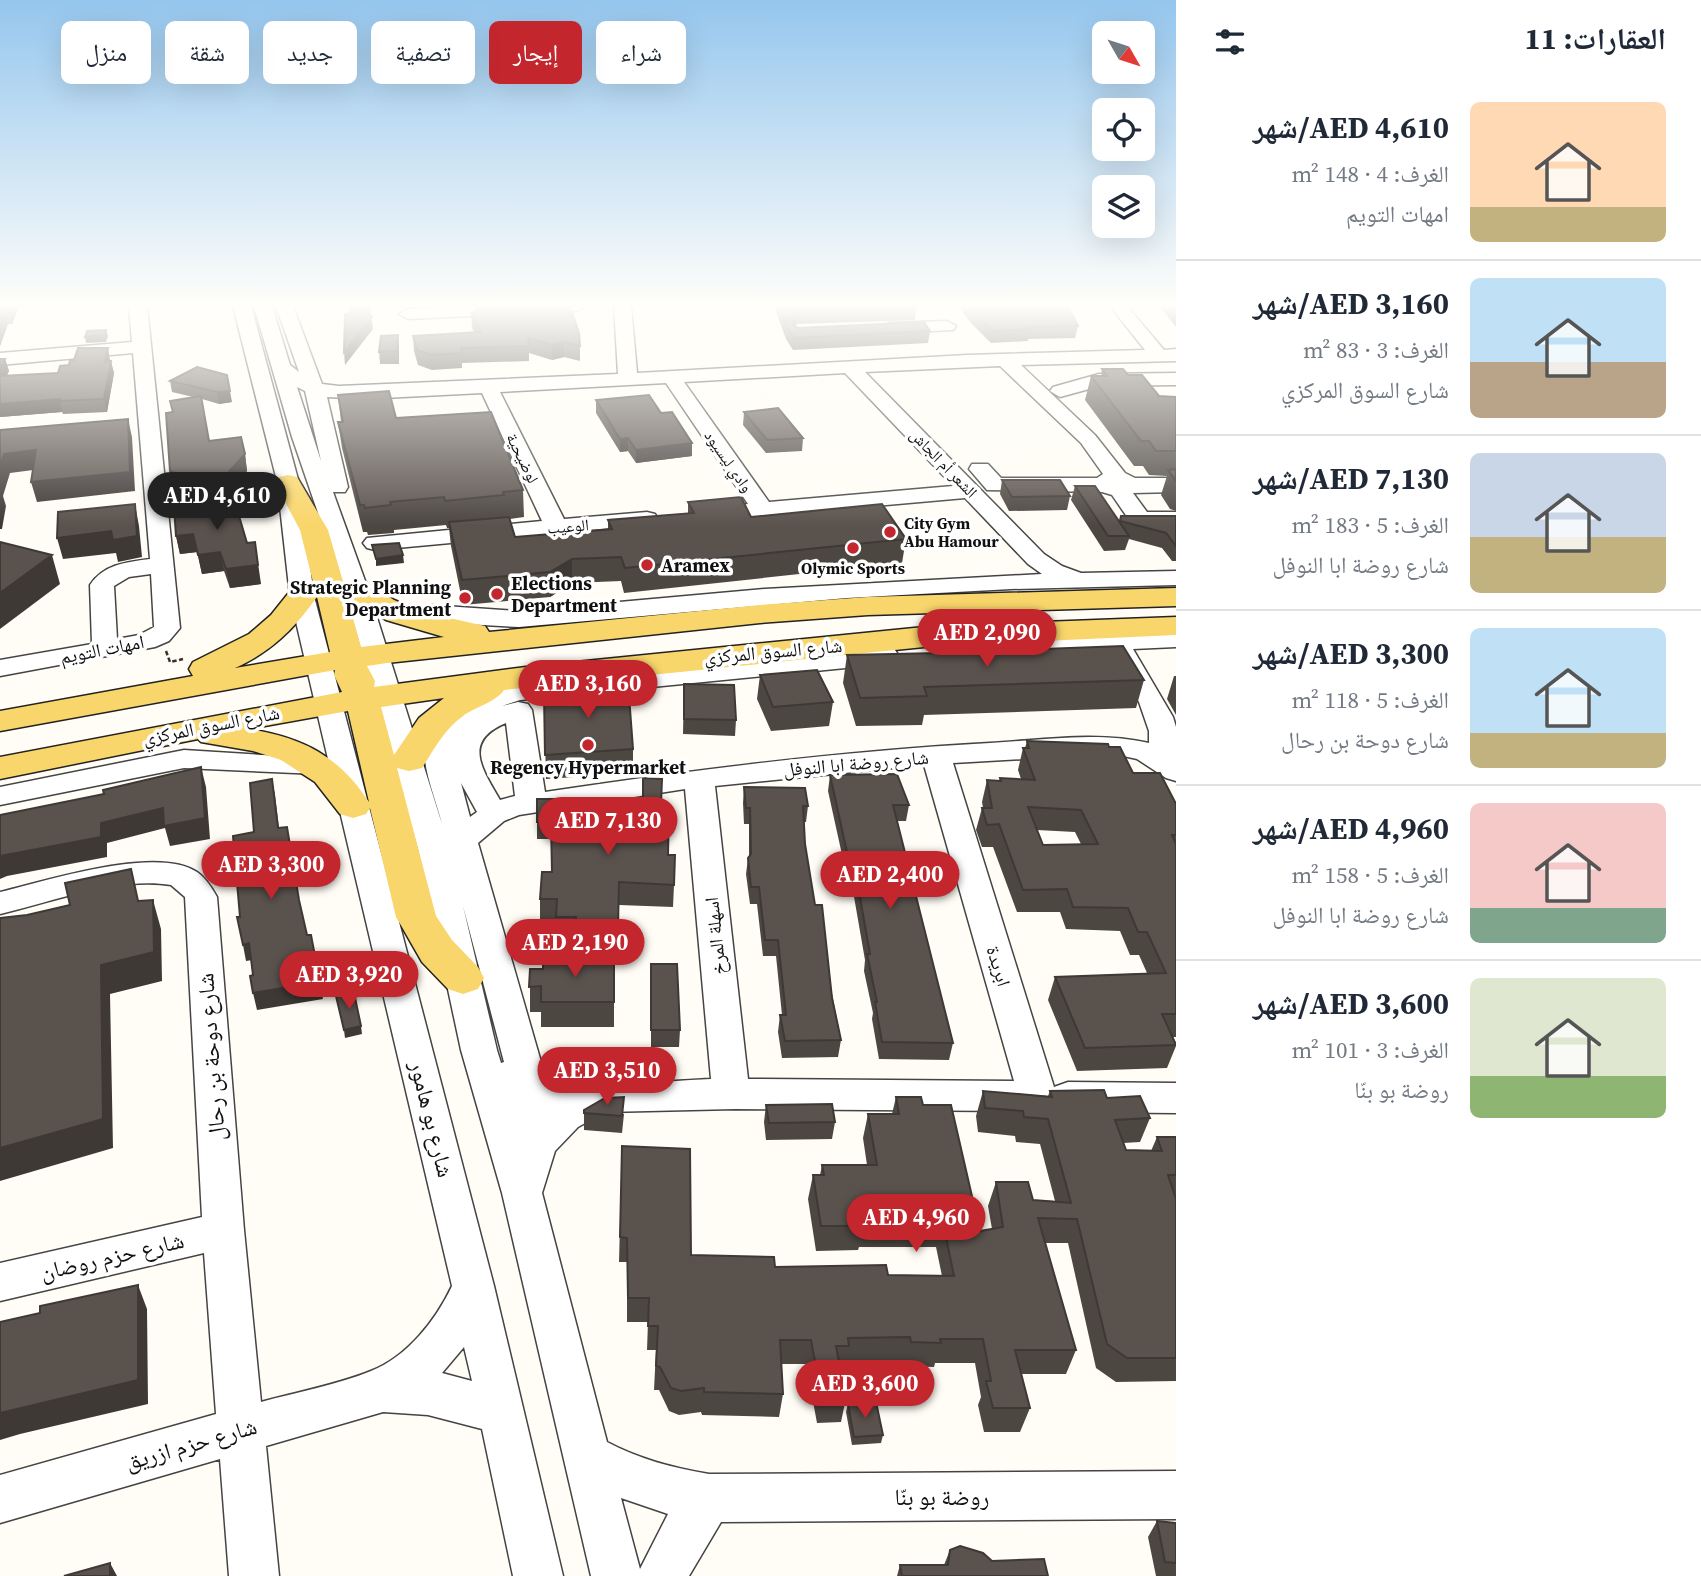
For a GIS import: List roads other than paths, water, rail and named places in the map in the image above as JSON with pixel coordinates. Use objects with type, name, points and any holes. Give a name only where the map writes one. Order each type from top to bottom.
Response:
[{"type":"main road","points":[[279,484],[314,530],[416,917],[437,951],[463,978]]},
{"type":"main road","points":[[927,603],[987,584]]},
{"type":"main road","points":[[356,589],[382,607],[401,615],[459,631],[531,637]]},
{"type":"main road","points":[[109,700],[201,670],[253,648],[282,624],[302,596]]},
{"type":"main road","name":"شارع السوق المركزي","points":[[0,768],[149,737],[353,677],[531,637],[760,614],[927,603],[1176,597]]},
{"type":"main road","points":[[0,745],[353,677],[760,629],[926,618],[1148,610],[1176,606]]},
{"type":"main road","name":"شارع السوق المركزي","points":[[0,722],[109,700],[353,677],[526,677],[934,636],[1176,626]]},
{"type":"main road","points":[[934,636],[1023,651]]},
{"type":"main road","points":[[409,760],[424,732],[451,708],[485,689],[526,677]]},
{"type":"main road","points":[[149,737],[190,734],[238,737],[281,747],[318,765],[339,784],[353,806]]},
{"type":"main road","points":[[0,777],[49,757]]},
{"type":"street","name":"امهات التويم","points":[[0,668],[146,642],[160,636],[167,628],[159,511],[141,424],[141,380]]},
{"type":"street","points":[[242,380],[279,484],[279,527],[302,596],[409,760],[434,849],[479,1050],[522,1193],[617,1576]]},
{"type":"street","points":[[285,380],[302,437],[356,589],[353,677]]},
{"type":"street","points":[[295,380],[317,397],[337,398],[364,393],[638,380]]},
{"type":"street","points":[[311,380],[337,489],[345,505],[335,526]]},
{"type":"street","name":"وادي ليسيود","points":[[673,380],[762,509]]},
{"type":"street","name":"الشعر أم الجاش","points":[[862,380],[1037,559],[1054,571],[1079,580]]},
{"type":"street","points":[[1026,380],[1088,439],[1140,519],[1176,519]]},
{"type":"street","points":[[1050,380],[1083,425],[1088,439]]},
{"type":"street","points":[[1060,391],[1099,380],[1121,380]]},
{"type":"street","points":[[1147,380],[1162,396]]},
{"type":"street","name":"لوضيحية","points":[[489,388],[556,527]]},
{"type":"street","points":[[302,437],[317,397]]},
{"type":"street","points":[[980,470],[995,485],[1176,485]]},
{"type":"street","points":[[159,511],[234,502],[279,484]]},
{"type":"street","points":[[279,484],[279,527]]},
{"type":"street","name":"الوعيب","points":[[374,542],[971,491]]},
{"type":"street","points":[[234,502],[279,527]]},
{"type":"street","points":[[1027,582],[1037,571],[1037,559]]},
{"type":"street","points":[[105,649],[102,585],[107,578],[119,572],[163,565]]},
{"type":"street","points":[[401,615],[430,613],[519,619],[731,599],[1027,582],[1176,578]]},
{"type":"street","name":"شارع السوق المركزي","points":[[458,826],[438,748],[441,738],[450,726],[480,705],[517,692],[912,654],[965,656],[1116,641],[1176,639]]},
{"type":"street","points":[[1116,641],[1163,722],[1169,763]]},
{"type":"street","name":"شارع بو هامور","points":[[353,677],[353,806],[473,1286],[499,1412],[538,1576]]},
{"type":"street","points":[[493,814],[464,757],[463,743],[468,732],[496,716],[518,710],[530,801]]},
{"type":"street","name":"شارع روضة ابا النوفل","points":[[458,826],[530,801],[699,778],[936,755],[1114,745],[1138,748],[1169,763]]},
{"type":"street","name":"ابريدة","points":[[936,755],[1038,1097]]},
{"type":"street","name":"شارع السوق المركزي","points":[[0,796],[184,759],[318,765]]},
{"type":"street","name":"اسهلة المرخ","points":[[699,778],[731,1094]]},
{"type":"street","points":[[458,826],[527,1080],[537,1124],[537,1145]]},
{"type":"street","name":"شارع دوحة بن رحال","points":[[0,903],[133,874],[156,872],[177,875],[192,883],[201,897],[223,1230],[253,1572]]},
{"type":"street","points":[[479,1050],[527,1080],[562,1091],[599,1098],[731,1094],[1176,1098]]},
{"type":"street","points":[[522,1193],[537,1145],[548,1129],[563,1116],[599,1098]]},
{"type":"street","name":"شارع حزم روضان","points":[[0,1282],[223,1230]]},
{"type":"street","name":"شارع حزم ازريق","points":[[383,1390],[412,1372],[438,1349],[458,1323],[473,1286]]},
{"type":"street","name":"شارع حزم ازريق","points":[[0,1499],[383,1390],[411,1389],[439,1393],[499,1412]]},
{"type":"street","name":"روضة بو بنّا","points":[[587,1457],[645,1485],[709,1498],[1176,1495]]},
{"type":"street","points":[[662,1576],[686,1531],[709,1498]]},
{"type":"place","name":"City Gym Abu Hamour","points":[[890,532]]},
{"type":"place","name":"Olymic Sports","points":[[853,548]]},
{"type":"place","name":"Aramex","points":[[647,565]]},
{"type":"place","name":"Elections Department","points":[[497,594]]},
{"type":"place","name":"Strategic Planning Department","points":[[465,598]]},
{"type":"place","name":"Regency Hypermarket","points":[[588,745]]}]
